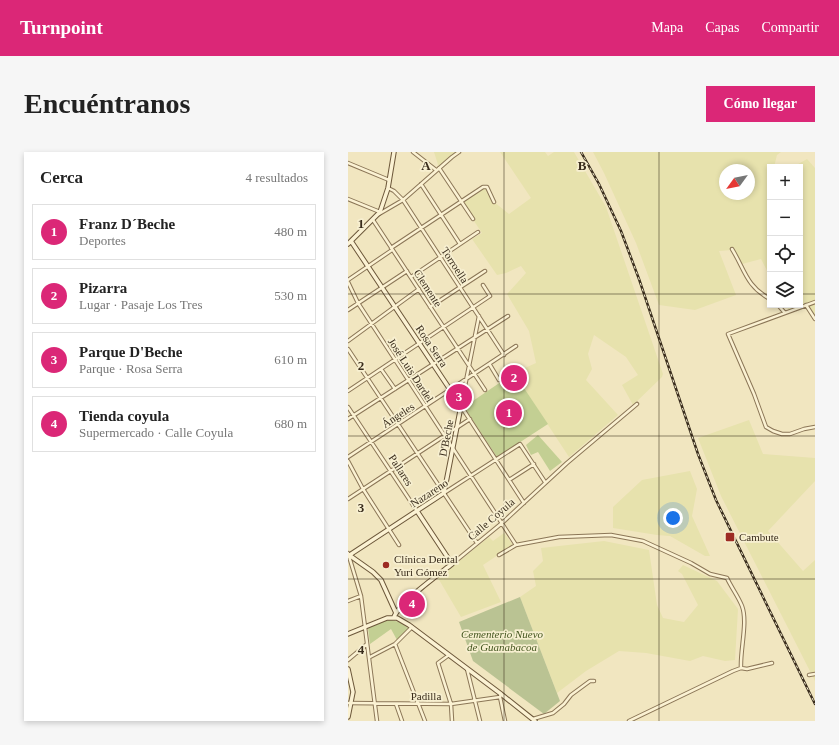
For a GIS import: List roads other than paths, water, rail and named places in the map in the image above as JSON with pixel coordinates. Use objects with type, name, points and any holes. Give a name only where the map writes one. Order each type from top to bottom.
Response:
[{"type":"street","points":[[349,242],[379,213],[388,188],[394,152]]},
{"type":"street","points":[[413,152],[437,169],[473,219]]},
{"type":"street","points":[[379,213],[403,200],[437,169],[459,152]]},
{"type":"street","points":[[348,163],[389,180]]},
{"type":"street","points":[[421,184],[460,244]]},
{"type":"street","points":[[348,281],[421,228],[483,187],[487,187],[494,202]]},
{"type":"street","name":"Torroella","points":[[388,188],[394,191],[403,200],[504,355]]},
{"type":"street","points":[[348,198],[379,213]]},
{"type":"street","name":"Clemente","points":[[373,220],[485,390]]},
{"type":"street","points":[[411,277],[478,232]]},
{"type":"street","name":"Rosa Serra","points":[[349,242],[368,266],[395,306],[524,503]]},
{"type":"street","points":[[732,250],[742,264],[748,280],[767,297]]},
{"type":"street","points":[[348,310],[407,271]]},
{"type":"street","points":[[430,307],[485,271]]},
{"type":"street","name":"José Luis Dardel","points":[[348,281],[358,303],[516,545]]},
{"type":"street","points":[[348,390],[490,296],[483,285]]},
{"type":"street","points":[[348,341],[419,289]]},
{"type":"street","points":[[815,302],[728,334],[754,394],[766,427],[773,432],[782,434],[790,434],[815,427]]},
{"type":"street","points":[[806,305],[815,319]]},
{"type":"street","points":[[781,308],[785,313]]},
{"type":"street","name":"D'Beche","points":[[444,494],[479,316]]},
{"type":"street","points":[[348,419],[508,316]]},
{"type":"street","name":"Ángeles","points":[[348,458],[516,346]]},
{"type":"street","points":[[348,349],[477,544]]},
{"type":"street","points":[[490,364],[499,380]]},
{"type":"street","points":[[381,369],[395,389]]},
{"type":"street","name":"Calle Coyula","points":[[394,618],[396,613],[406,602],[502,523],[545,482],[637,404]]},
{"type":"street","name":"Pallares","points":[[348,406],[452,564]]},
{"type":"street","points":[[348,499],[470,419]]},
{"type":"street","name":"Nazareno","points":[[348,555],[520,444],[534,464]]},
{"type":"street","points":[[348,461],[363,489],[399,545]]},
{"type":"street","points":[[509,480],[534,464],[545,482]]},
{"type":"street","points":[[499,555],[516,545],[559,537],[611,535],[629,537],[643,541],[698,566],[710,574],[727,578],[742,605],[744,613],[740,652],[741,668]]},
{"type":"street","points":[[348,555],[361,596],[377,721]]},
{"type":"street","points":[[348,555],[373,572],[380,580],[396,613]]},
{"type":"street","points":[[348,601],[361,596]]},
{"type":"street","points":[[348,634],[387,618],[394,618],[412,627],[534,720],[553,713],[564,704],[571,695],[590,681],[594,681]]},
{"type":"street","points":[[370,657],[395,644],[412,627]]},
{"type":"street","points":[[348,660],[368,643]]},
{"type":"street","points":[[395,644],[425,721]]},
{"type":"street","points":[[449,655],[438,663],[451,704],[452,721]]},
{"type":"street","points":[[629,721],[717,678],[741,668],[747,669],[772,663]]},
{"type":"street","points":[[467,668],[480,721]]},
{"type":"street","points":[[348,669],[352,688],[348,717]]},
{"type":"street","points":[[809,675],[815,674]]},
{"type":"street","points":[[501,695],[504,721]]},
{"type":"street","name":"Padilla","points":[[350,703],[451,704],[501,695]]},
{"type":"street","points":[[396,704],[402,721]]},
{"type":"railway","points":[[581,152],[599,184],[621,231],[639,279],[698,454],[716,500],[815,704]]},
{"type":"place","name":"Pizarra","points":[[514,378]]},
{"type":"place","name":"Parque D'Beche","points":[[459,397]]},
{"type":"place","name":"Franz D´Beche","points":[[509,413]]},
{"type":"place","name":"Cambute","points":[[730,537]]},
{"type":"place","name":"Clínica Dental Yuri Gómez","points":[[386,565]]},
{"type":"place","name":"Tienda coyula","points":[[412,604]]},
{"type":"park label","name":"Cementerio Nuevo de Guanabacoa","points":[[502,640]]}]
